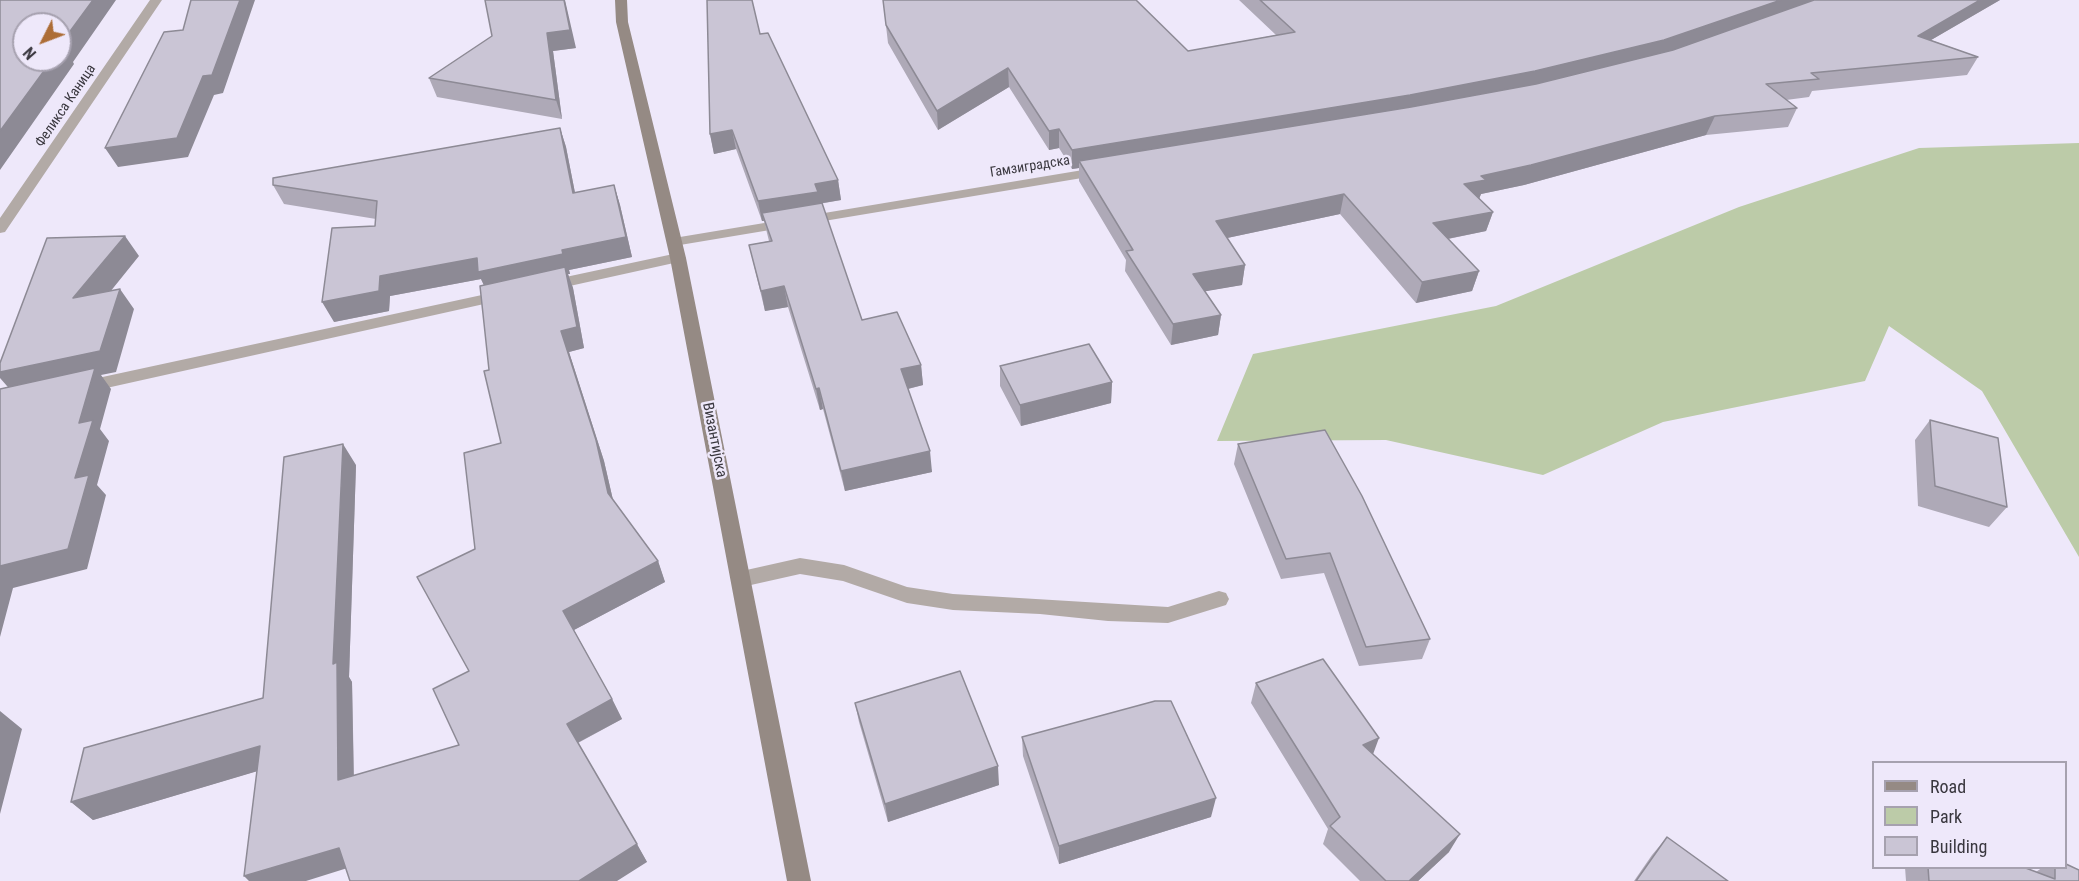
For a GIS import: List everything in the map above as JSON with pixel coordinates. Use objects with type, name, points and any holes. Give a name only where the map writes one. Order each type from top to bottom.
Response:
[{"type":"street","name":"Феликса Каница","points":[[0,229],[156,0]]},
{"type":"street","name":"Византијска","points":[[621,0],[622,22],[676,250],[742,579],[799,881]]},
{"type":"street","name":"Гамзиградска","points":[[69,390],[522,292],[676,250],[1116,168]]},
{"type":"street","points":[[742,579],[800,566],[844,573],[907,595],[953,602],[1040,606],[1108,613],[1168,615],[1219,599]]},
{"type":"green space","points":[[2079,143],[2079,557],[1982,391],[1889,326],[1865,381],[1663,422],[1543,475],[1386,440],[1217,441],[1253,354],[1496,306],[1739,207],[1919,148]]},
{"type":"building","points":[[0,0],[93,0],[72,29],[72,12],[12,12],[12,72],[43,72],[0,131]]},
{"type":"building","points":[[191,0],[240,0],[212,75],[203,76],[177,138],[105,148],[164,32],[183,30]]},
{"type":"building","points":[[485,0],[564,0],[570,30],[547,33],[556,100],[429,78],[492,36]]},
{"type":"building","points":[[707,0],[752,0],[760,34],[768,33],[838,180],[815,184],[818,192],[758,201],[732,130],[710,134]]},
{"type":"building","points":[[883,0],[1136,0],[1188,51],[1295,32],[1260,0],[1781,0],[1664,40],[1535,71],[1410,95],[1072,150],[1059,129],[1049,131],[1008,68],[937,111],[886,25]]},
{"type":"building","points":[[1814,0],[1980,0],[1918,36],[1978,57],[1811,73],[1819,79],[1766,84],[1797,108],[1715,116],[1481,176],[1486,180],[1464,184],[1493,212],[1433,223],[1479,271],[1422,282],[1344,194],[1216,221],[1245,265],[1193,274],[1221,315],[1173,324],[1126,251],[1133,250],[1079,161],[1411,107],[1536,84],[1673,50]]},
{"type":"building","points":[[560,128],[573,193],[614,185],[626,237],[562,250],[563,254],[478,272],[477,258],[380,276],[379,291],[322,302],[332,228],[375,226],[377,201],[273,185],[273,178]]},
{"type":"building","points":[[822,203],[862,320],[897,312],[921,365],[901,369],[930,451],[841,471],[819,388],[816,389],[784,286],[761,291],[749,245],[772,241],[762,213]]},
{"type":"building","points":[[125,236],[73,298],[120,289],[100,351],[0,372],[0,363],[47,238]]},
{"type":"building","points":[[565,267],[577,327],[561,331],[596,440],[608,493],[658,561],[563,611],[612,699],[567,724],[637,844],[579,881],[350,881],[339,848],[244,876],[260,746],[71,802],[84,748],[263,698],[284,457],[343,444],[333,664],[337,662],[338,780],[459,745],[433,689],[469,671],[417,577],[475,549],[464,453],[501,443],[484,371],[489,370],[480,286]]},
{"type":"building","points":[[1089,344],[1112,382],[1020,405],[1000,366]]},
{"type":"building","points":[[95,368],[79,423],[93,420],[75,478],[89,475],[68,549],[0,566],[0,389]]},
{"type":"building","points":[[1930,420],[1998,438],[2007,507],[1935,486]]},
{"type":"building","points":[[1325,430],[1362,496],[1430,639],[1366,647],[1330,553],[1286,559],[1238,444]]},
{"type":"building","points":[[1323,659],[1379,738],[1363,745],[1460,834],[1409,881],[1386,881],[1330,826],[1340,817],[1256,683]]},
{"type":"building","points":[[960,671],[998,766],[885,804],[855,703]]},
{"type":"building","points":[[1155,701],[1171,701],[1216,798],[1059,846],[1022,737]]},
{"type":"building","points":[[1667,837],[1728,881],[1636,881]]},
{"type":"building","points":[[2067,864],[2079,870],[2079,881],[1929,881],[1928,869],[2028,869],[2055,879],[2055,869],[2067,869]]}]
